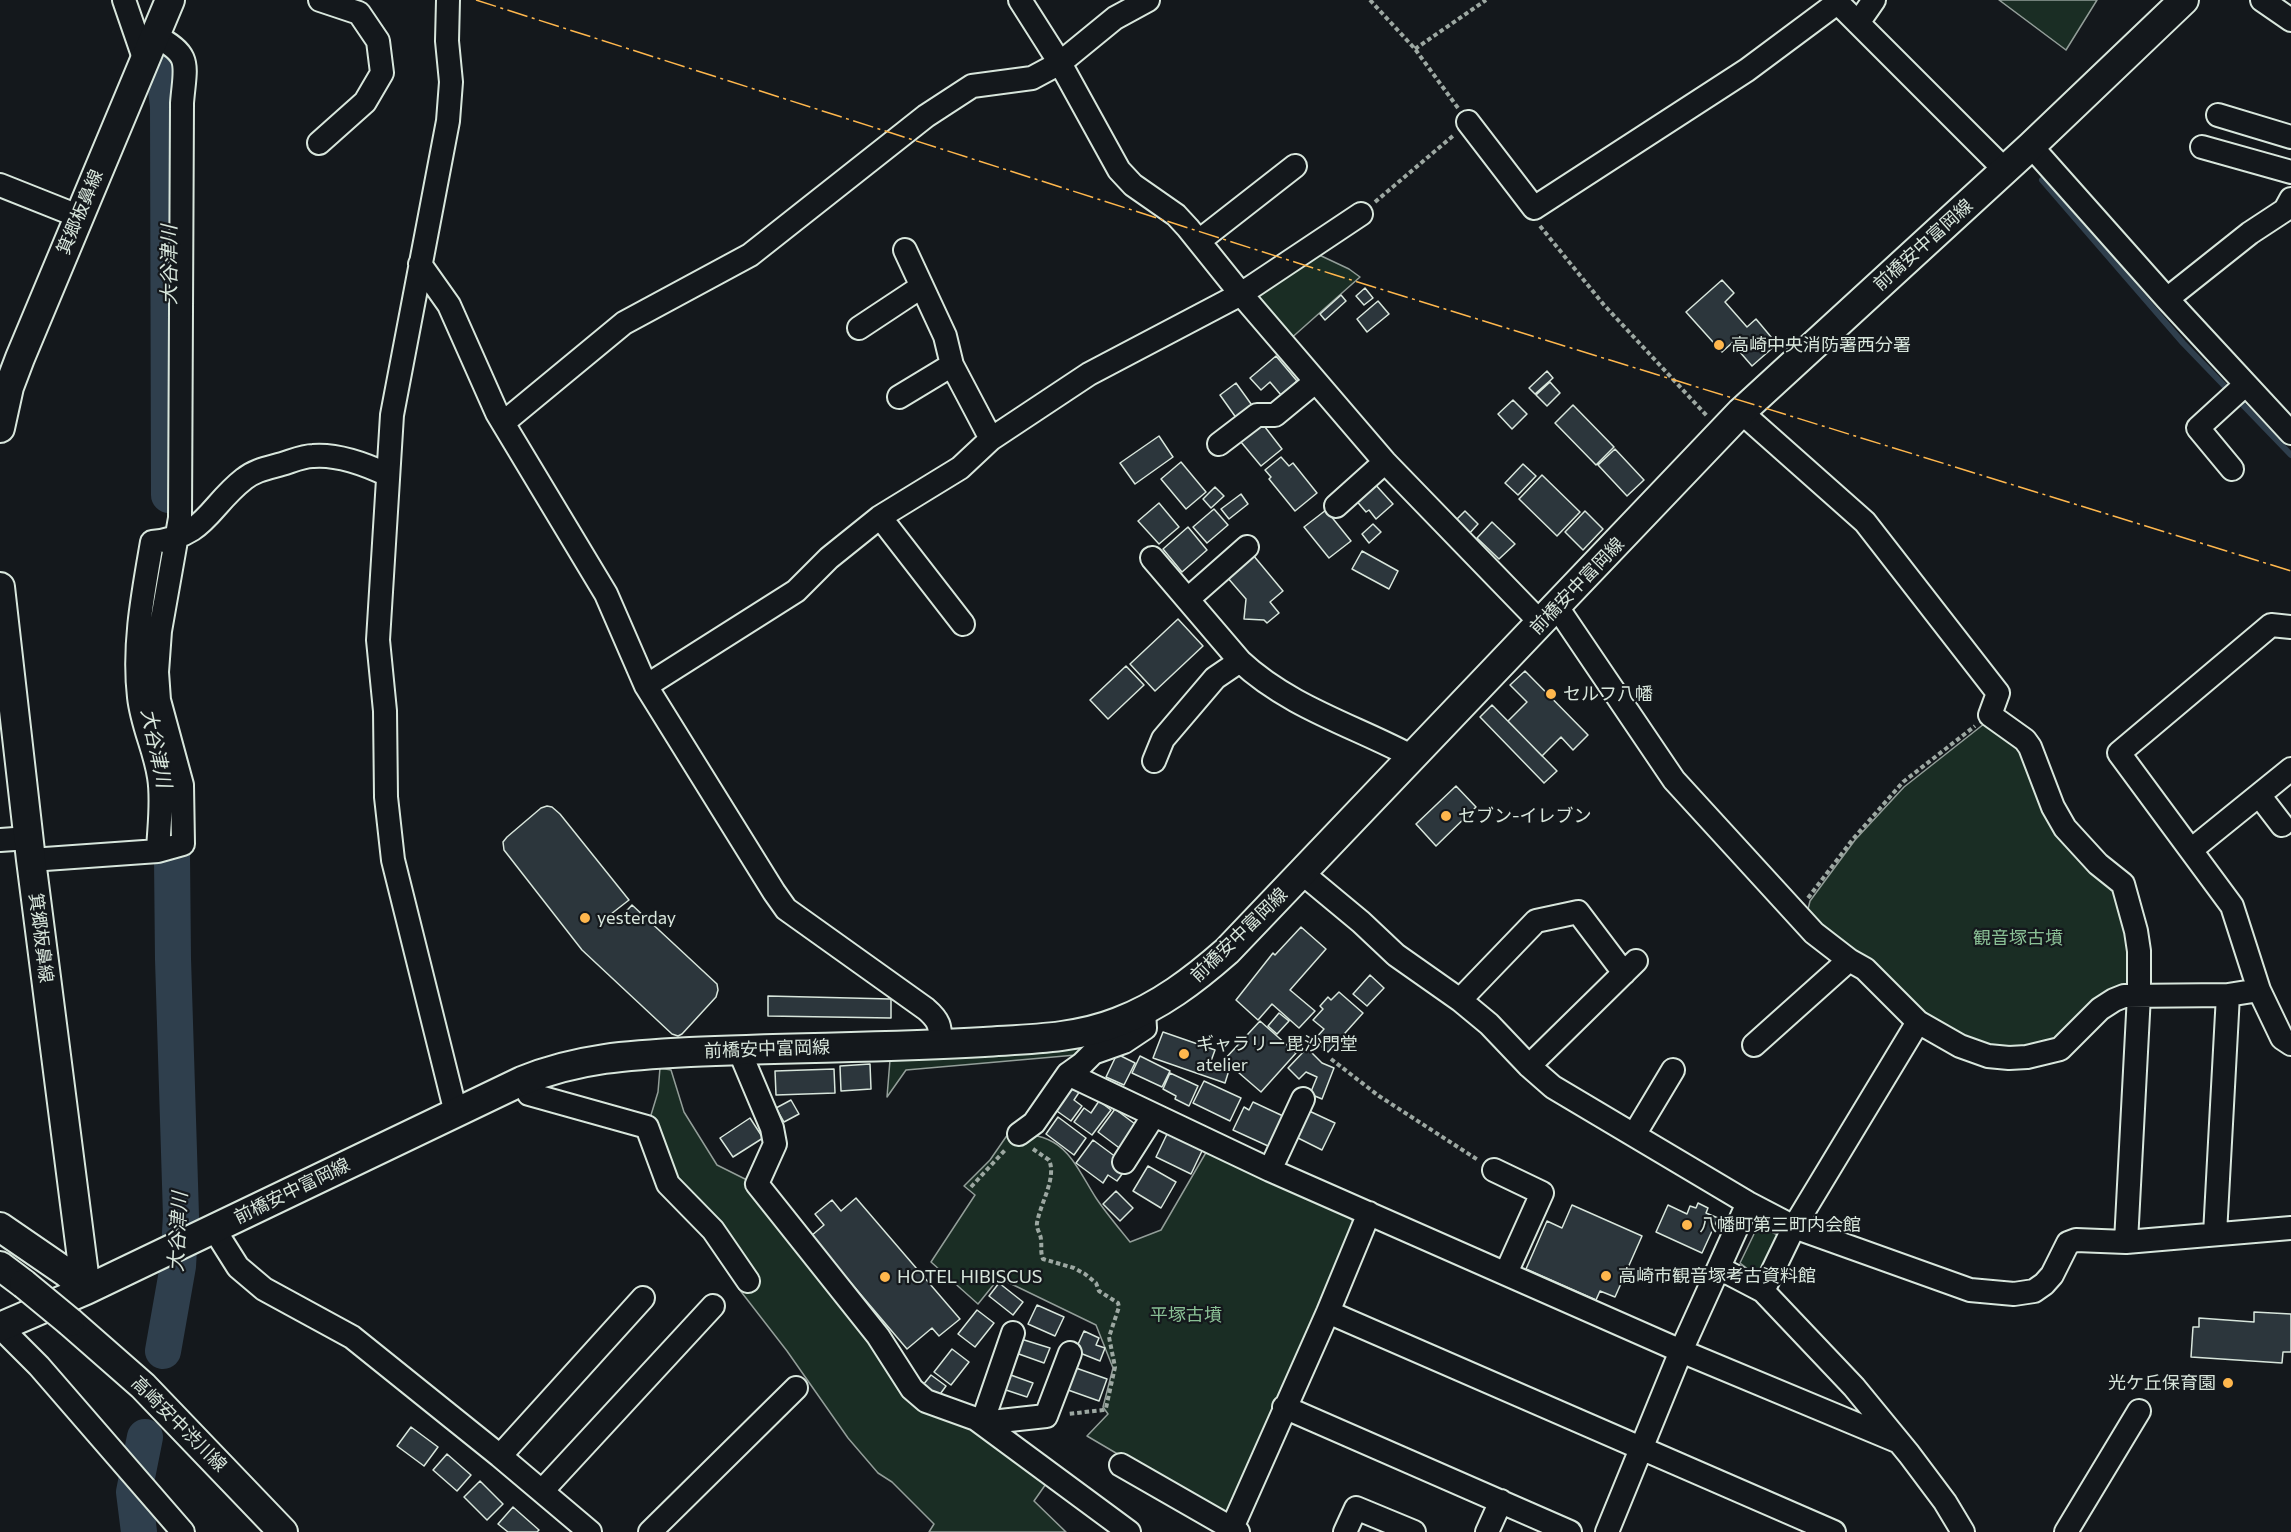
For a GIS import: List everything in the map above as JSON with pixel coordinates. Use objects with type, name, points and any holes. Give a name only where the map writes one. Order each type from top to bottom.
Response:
[{"type":"main road","name":"箕郷板鼻線","points":[[1,420],[9,387],[78,216],[170,0]]},
{"type":"main road","name":"前橋安中富岡線","points":[[0,1327],[86,1290],[522,1081],[577,1062],[606,1058],[739,1050],[941,1044],[1054,1037],[1085,1033],[1118,1022],[1167,998],[1219,958],[1741,412],[2031,146],[2184,0]]},
{"type":"main road","name":"箕郷板鼻線","points":[[0,587],[30,849],[86,1290]]},
{"type":"main road","points":[[0,1227],[67,1273],[86,1290]]},
{"type":"main road","name":"高崎安中渋川線","points":[[0,1266],[70,1322],[143,1386],[283,1532]]},
{"type":"street","points":[[0,840],[30,849],[166,849],[183,844],[182,785],[159,699],[157,672],[166,540],[180,518],[184,70],[182,54],[173,45],[150,49],[124,0]]},
{"type":"street","points":[[319,143],[365,102],[382,73],[378,41],[359,14],[320,0]]},
{"type":"street","points":[[448,0],[447,41],[451,82],[448,121],[392,416],[378,640],[385,711],[386,797],[393,860],[456,1113]]},
{"type":"street","points":[[1020,0],[1060,63],[1119,170],[1133,185],[1176,215],[1385,462],[1549,615],[1674,780],[1814,933],[1849,960],[1865,969],[1918,1022],[1960,1046],[1988,1056],[2027,1057],[2060,1049],[2100,1009],[2124,996],[2228,995],[2259,990]]},
{"type":"street","points":[[503,423],[624,323],[750,255],[926,116],[972,86],[1032,78],[1060,63],[1115,18],[1149,0]]},
{"type":"street","points":[[1858,23],[1874,0]]},
{"type":"street","points":[[2262,0],[2291,20]]},
{"type":"street","points":[[1468,122],[1534,208],[1747,70],[1836,1],[2005,170]]},
{"type":"street","points":[[2218,115],[2291,137]]},
{"type":"street","points":[[2031,146],[2167,299],[2291,433]]},
{"type":"street","points":[[2202,147],[2291,172]]},
{"type":"street","points":[[1199,241],[1295,166]]},
{"type":"street","points":[[0,185],[78,216]]},
{"type":"street","points":[[2167,299],[2250,233],[2285,210],[2291,199]]},
{"type":"street","points":[[646,686],[796,591],[829,558],[880,517],[960,468],[991,439],[1089,374],[1241,294],[1361,214]]},
{"type":"street","points":[[905,250],[945,336],[952,365],[991,439]]},
{"type":"street","points":[[420,264],[449,305],[497,413],[606,594],[646,686],[786,909],[937,1018],[941,1044]]},
{"type":"street","points":[[859,328],[921,287]]},
{"type":"street","points":[[899,398],[952,365]]},
{"type":"street","points":[[1219,444],[1257,415],[1275,415],[1315,382]]},
{"type":"street","points":[[2232,469],[2198,428],[2245,385]]},
{"type":"street","points":[[1741,412],[1865,522],[1998,693],[1990,715],[2025,740],[2030,747],[2065,828],[2098,864],[2123,884],[2139,951],[2139,995],[2126,1242]]},
{"type":"street","points":[[166,540],[195,528],[206,520],[242,480],[256,471],[313,455],[361,462],[388,475]]},
{"type":"street","points":[[1336,506],[1385,462]]},
{"type":"street","points":[[880,517],[963,624]]},
{"type":"street","points":[[1188,599],[1248,547]]},
{"type":"street","points":[[1152,558],[1240,661],[1272,687],[1319,713],[1413,757]]},
{"type":"street","points":[[2291,627],[2271,625],[2119,753],[2232,906],[2259,990],[2282,1038],[2291,1044]]},
{"type":"street","points":[[1154,761],[1163,739],[1215,678],[1240,661]]},
{"type":"street","points":[[2191,850],[2291,769]]},
{"type":"street","points":[[2259,795],[2282,825]]},
{"type":"street","points":[[1302,873],[1396,955],[1460,1000],[1489,1024],[1529,1066],[1553,1087],[1748,1203],[1794,1227],[1970,1290],[2014,1294],[2034,1291],[2044,1284],[2052,1275],[2068,1243],[2076,1240],[2126,1242],[2291,1228]]},
{"type":"street","points":[[1460,1000],[1536,921],[1578,912],[1630,967],[1529,1066]]},
{"type":"street","points":[[1754,1045],[1849,960]]},
{"type":"street","points":[[2215,1234],[2228,995]]},
{"type":"street","points":[[1020,1134],[1034,1123],[1068,1074],[1093,1053],[1124,1042],[1145,1028],[1144,1011]]},
{"type":"street","points":[[1763,1291],[1794,1227],[1918,1022]]},
{"type":"street","points":[[739,1050],[772,1128],[775,1144],[757,1184],[878,1336],[912,1389],[926,1401],[982,1424],[1129,1532]]},
{"type":"street","points":[[1634,1135],[1674,1070]]},
{"type":"street","points":[[1068,1074],[1270,1170],[1681,1351],[1898,1441]]},
{"type":"street","points":[[522,1081],[529,1094],[647,1127],[668,1184],[713,1230],[748,1281]]},
{"type":"street","points":[[1270,1170],[1303,1098]]},
{"type":"street","points":[[1124,1162],[1154,1115]]},
{"type":"street","points":[[1494,1170],[1542,1193],[1506,1273]]},
{"type":"street","points":[[1607,1532],[1681,1351],[1748,1203]]},
{"type":"street","points":[[1120,1465],[1235,1530],[1284,1407],[1328,1312],[1369,1213]]},
{"type":"street","points":[[214,1229],[237,1267],[264,1289],[352,1337],[590,1532]]},
{"type":"street","points":[[1719,1269],[1763,1291],[1854,1387],[1945,1502],[1964,1532]]},
{"type":"street","points":[[500,1456],[643,1298]]},
{"type":"street","points":[[542,1491],[713,1306]]},
{"type":"street","points":[[1328,1312],[1833,1532]]},
{"type":"street","points":[[0,1327],[39,1366],[183,1532]]},
{"type":"street","points":[[982,1424],[1012,1333]]},
{"type":"street","points":[[982,1424],[1046,1416],[1070,1353]]},
{"type":"street","points":[[650,1532],[796,1388]]},
{"type":"street","points":[[1284,1407],[1570,1532]]},
{"type":"street","points":[[2066,1532],[2139,1411]]},
{"type":"street","points":[[1487,1532],[1501,1501]]},
{"type":"street","points":[[1346,1532],[1356,1508],[1414,1532]]},
{"type":"path","points":[[1361,214],[1468,122],[1415,49],[1370,0]]},
{"type":"path","points":[[1415,49],[1486,0]]},
{"type":"path","points":[[1534,208],[1538,223],[1604,305],[1722,432]]},
{"type":"path","points":[[1797,913],[1853,839],[1903,782],[1990,715]]},
{"type":"path","points":[[1331,1059],[1379,1096],[1494,1170]]},
{"type":"path","points":[[971,1187],[1020,1134],[1026,1145],[1043,1155],[1051,1163],[1051,1179],[1036,1226],[1041,1239],[1042,1259],[1074,1268],[1085,1274],[1096,1283],[1099,1292],[1119,1307],[1109,1337],[1115,1367],[1106,1408],[1046,1416]]},
{"type":"green space","points":[[1999,0],[2097,0],[2066,50]]},
{"type":"green space","points":[[1315,253],[1349,269],[1360,277],[1288,341],[1249,294]]},
{"type":"green space","name":"観音塚古墳","points":[[1989,720],[2022,746],[2118,888],[2130,932],[2132,985],[2050,1045],[1990,1048],[1923,1016],[1813,919],[1808,909],[1810,901],[1855,840],[1904,787]]},
{"type":"green space","points":[[1106,1039],[1076,1055],[906,1070],[887,1097],[890,1060]]},
{"type":"green space","points":[[660,1068],[671,1070],[684,1112],[717,1165],[747,1180],[908,1391],[973,1425],[1048,1481],[1034,1501],[1066,1532],[929,1532],[934,1524],[892,1482],[878,1473],[848,1438],[787,1351],[739,1289],[752,1281],[672,1179],[651,1115],[658,1092]]},
{"type":"green space","name":"平塚古墳","points":[[1008,1134],[1037,1136],[1048,1139],[1060,1147],[1072,1160],[1100,1204],[1130,1242],[1161,1230],[1208,1149],[1346,1210],[1357,1228],[1231,1510],[1218,1513],[1087,1436],[1108,1414],[1103,1407],[1113,1368],[1096,1325],[999,1278],[978,1304],[931,1262],[975,1195],[964,1186],[990,1160]]},
{"type":"green space","points":[[1765,1229],[1782,1237],[1757,1276],[1740,1263],[1755,1232]]},
{"type":"building","points":[[1722,280],[1734,293],[1725,302],[1747,327],[1756,319],[1777,344],[1752,366],[1732,343],[1722,352],[1686,312]]},
{"type":"building","points":[[1365,288],[1373,298],[1364,305],[1356,296]]},
{"type":"building","points":[[1341,295],[1346,301],[1325,320],[1320,314]]},
{"type":"building","points":[[1378,301],[1389,314],[1367,332],[1357,319]]},
{"type":"building","points":[[1276,356],[1297,381],[1281,395],[1270,382],[1261,390],[1250,378]]},
{"type":"building","points":[[1547,371],[1553,378],[1535,394],[1529,388]]},
{"type":"building","points":[[1550,382],[1560,393],[1547,406],[1536,395]]},
{"type":"building","points":[[1236,383],[1254,408],[1237,419],[1220,395]]},
{"type":"building","points":[[1513,400],[1527,414],[1512,429],[1498,414]]},
{"type":"building","points":[[1573,405],[1614,447],[1596,465],[1555,423]]},
{"type":"building","points":[[1258,418],[1282,449],[1261,466],[1236,436]]},
{"type":"building","points":[[1159,436],[1173,457],[1135,484],[1120,463]]},
{"type":"building","points":[[1615,449],[1644,480],[1627,496],[1598,465]]},
{"type":"building","points":[[1281,457],[1289,466],[1293,463],[1317,493],[1295,511],[1269,479],[1271,477],[1265,470]]},
{"type":"building","points":[[1181,462],[1206,492],[1186,509],[1161,479]]},
{"type":"building","points":[[1523,464],[1536,476],[1518,495],[1505,483]]},
{"type":"building","points":[[1542,475],[1580,512],[1557,536],[1519,499]]},
{"type":"building","points":[[1373,482],[1393,504],[1376,519],[1369,510],[1366,512],[1354,498]]},
{"type":"building","points":[[1215,487],[1224,496],[1211,508],[1203,499]]},
{"type":"building","points":[[1241,494],[1248,504],[1229,519],[1221,509]]},
{"type":"building","points":[[1159,503],[1179,527],[1159,544],[1138,521]]},
{"type":"building","points":[[1214,509],[1228,525],[1207,543],[1193,527]]},
{"type":"building","points":[[1326,510],[1351,541],[1329,558],[1304,527]]},
{"type":"building","points":[[1465,511],[1478,524],[1467,536],[1453,523]]},
{"type":"building","points":[[1585,511],[1603,529],[1583,550],[1565,532]]},
{"type":"building","points":[[1492,522],[1515,544],[1499,559],[1477,538]]},
{"type":"building","points":[[1373,524],[1381,532],[1369,543],[1362,534]]},
{"type":"building","points":[[1188,527],[1207,550],[1182,572],[1163,549]]},
{"type":"building","points":[[1362,551],[1398,571],[1389,589],[1352,569]]},
{"type":"building","points":[[1253,555],[1283,591],[1270,602],[1279,613],[1267,623],[1264,620],[1244,619],[1246,599],[1227,577]]},
{"type":"building","points":[[1178,619],[1203,646],[1155,691],[1130,664]]},
{"type":"building","points":[[1126,666],[1144,685],[1108,719],[1090,700]]},
{"type":"building","points":[[1525,671],[1588,735],[1573,750],[1561,737],[1542,756],[1508,721],[1527,702],[1510,685]]},
{"type":"building","points":[[1492,705],[1557,771],[1544,783],[1480,717]]},
{"type":"building","name":"セブン-イレブン","points":[[1456,786],[1476,807],[1436,846],[1416,824]]},
{"type":"building","name":"yesterday","points":[[547,806],[560,814],[629,900],[611,914],[616,922],[632,905],[717,984],[716,997],[682,1034],[678,1036],[672,1034],[582,950],[504,850],[503,842],[507,837],[541,808]]},
{"type":"building","points":[[1301,927],[1326,949],[1290,990],[1315,1011],[1299,1028],[1272,1004],[1258,1020],[1236,1000],[1273,953],[1275,955]]},
{"type":"building","points":[[1370,975],[1384,988],[1367,1006],[1353,994]]},
{"type":"building","points":[[1339,992],[1363,1013],[1328,1052],[1314,1040],[1324,1029],[1313,1020],[1323,1009],[1320,1006],[1328,997],[1331,1000]]},
{"type":"building","points":[[768,996],[891,999],[891,1018],[768,1016]]},
{"type":"building","points":[[1279,1013],[1289,1021],[1277,1034],[1268,1026]]},
{"type":"building","points":[[1260,1021],[1296,1053],[1261,1092],[1224,1060]]},
{"type":"building","name":"ギャラリー毘沙門堂 atelier","points":[[1163,1032],[1215,1050],[1211,1061],[1230,1067],[1225,1083],[1153,1058]]},
{"type":"building","points":[[1307,1048],[1322,1063],[1334,1068],[1322,1099],[1310,1094],[1317,1077],[1306,1072],[1299,1079],[1288,1068]]},
{"type":"building","points":[[1117,1054],[1135,1063],[1124,1085],[1106,1077]]},
{"type":"building","points":[[1140,1056],[1170,1071],[1162,1087],[1132,1073]]},
{"type":"building","points":[[870,1064],[871,1089],[841,1091],[840,1066]]},
{"type":"building","points":[[834,1069],[835,1093],[776,1095],[775,1071]]},
{"type":"building","points":[[1170,1073],[1198,1086],[1189,1106],[1175,1099],[1176,1096],[1163,1089]]},
{"type":"building","points":[[1204,1081],[1241,1098],[1230,1121],[1193,1103]]},
{"type":"building","points":[[1071,1085],[1080,1091],[1074,1100],[1082,1106],[1071,1121],[1054,1109]]},
{"type":"building","points":[[791,1100],[799,1114],[784,1122],[776,1108]]},
{"type":"building","points":[[1099,1101],[1111,1110],[1092,1135],[1074,1122],[1084,1108],[1091,1113]]},
{"type":"building","points":[[1253,1102],[1283,1116],[1268,1146],[1233,1130],[1244,1107],[1249,1110]]},
{"type":"building","points":[[1115,1109],[1139,1127],[1122,1150],[1098,1132]]},
{"type":"building","points":[[1307,1110],[1335,1123],[1322,1150],[1294,1136]]},
{"type":"building","points":[[1058,1117],[1086,1138],[1074,1155],[1046,1134]]},
{"type":"building","points":[[750,1118],[763,1138],[733,1157],[720,1138]]},
{"type":"building","points":[[1168,1132],[1203,1149],[1191,1174],[1156,1157]]},
{"type":"building","points":[[1093,1140],[1128,1166],[1117,1181],[1108,1175],[1103,1183],[1076,1163]]},
{"type":"building","points":[[1148,1166],[1176,1182],[1161,1208],[1133,1191]]},
{"type":"building","points":[[1116,1191],[1133,1208],[1120,1221],[1103,1204]]},
{"type":"building","name":"HOTEL HIBISCUS","points":[[856,1198],[960,1319],[939,1336],[932,1328],[907,1349],[811,1236],[824,1225],[815,1214],[832,1200],[841,1211]]},
{"type":"building","name":"八幡町第三町内会館","points":[[1698,1203],[1708,1208],[1706,1213],[1718,1218],[1702,1253],[1656,1232],[1668,1205],[1687,1214],[1690,1206],[1696,1208]]},
{"type":"building","points":[[1572,1205],[1642,1236],[1615,1297],[1600,1291],[1596,1300],[1526,1269],[1547,1221],[1562,1228]]},
{"type":"building","points":[[999,1283],[1023,1302],[1013,1315],[989,1296]]},
{"type":"building","points":[[1037,1305],[1064,1317],[1055,1336],[1028,1324]]},
{"type":"building","points":[[977,1310],[994,1323],[975,1347],[958,1334]]},
{"type":"building","points":[[2254,1312],[2291,1314],[2291,1352],[2283,1352],[2282,1363],[2191,1357],[2193,1327],[2199,1327],[2199,1318],[2254,1322]]},
{"type":"building","points":[[1084,1331],[1099,1338],[1096,1345],[1105,1348],[1100,1361],[1075,1351]]},
{"type":"building","points":[[1021,1339],[1050,1348],[1044,1363],[1016,1353]]},
{"type":"building","points":[[952,1349],[969,1362],[951,1385],[934,1372]]},
{"type":"building","points":[[1076,1368],[1107,1379],[1099,1401],[1068,1390]]},
{"type":"building","points":[[1008,1374],[1033,1383],[1027,1397],[1003,1389]]},
{"type":"building","points":[[931,1375],[946,1386],[938,1397],[923,1385]]},
{"type":"building","points":[[411,1427],[438,1447],[424,1466],[397,1446]]},
{"type":"building","points":[[447,1454],[471,1475],[457,1491],[433,1470]]},
{"type":"building","points":[[480,1481],[503,1504],[487,1520],[464,1497]]},
{"type":"building","points":[[513,1507],[539,1530],[537,1532],[508,1532],[498,1524]]},
{"type":"waterway","name":"大谷津川","points":[[164,73],[168,106],[169,495]]},
{"type":"waterway","points":[[2042,180],[2183,343],[2291,455]]},
{"type":"waterway","name":"大谷津川","points":[[163,1351],[178,1266],[181,1216],[172,857],[166,782]]},
{"type":"waterway","name":"大谷津川","points":[[139,1532],[134,1492],[145,1437]]},
{"type":"power","points":[[476,0],[1332,274],[2291,571]]},
{"type":"place","name":"高崎中央消防署西分署","points":[[1719,345]]},
{"type":"place","name":"セルフ八幡","points":[[1551,694]]},
{"type":"place","name":"セブン-イレブン","points":[[1446,816]]},
{"type":"place","name":"yesterday","points":[[585,918]]},
{"type":"place","name":"ギャラリー毘沙門堂 atelier","points":[[1184,1054]]},
{"type":"place","name":"八幡町第三町内会館","points":[[1687,1225]]},
{"type":"place","name":"高崎市観音塚考古資料館","points":[[1606,1276]]},
{"type":"place","name":"HOTEL HIBISCUS","points":[[885,1277]]},
{"type":"place","name":"光ケ丘保育園","points":[[2228,1383]]}]
